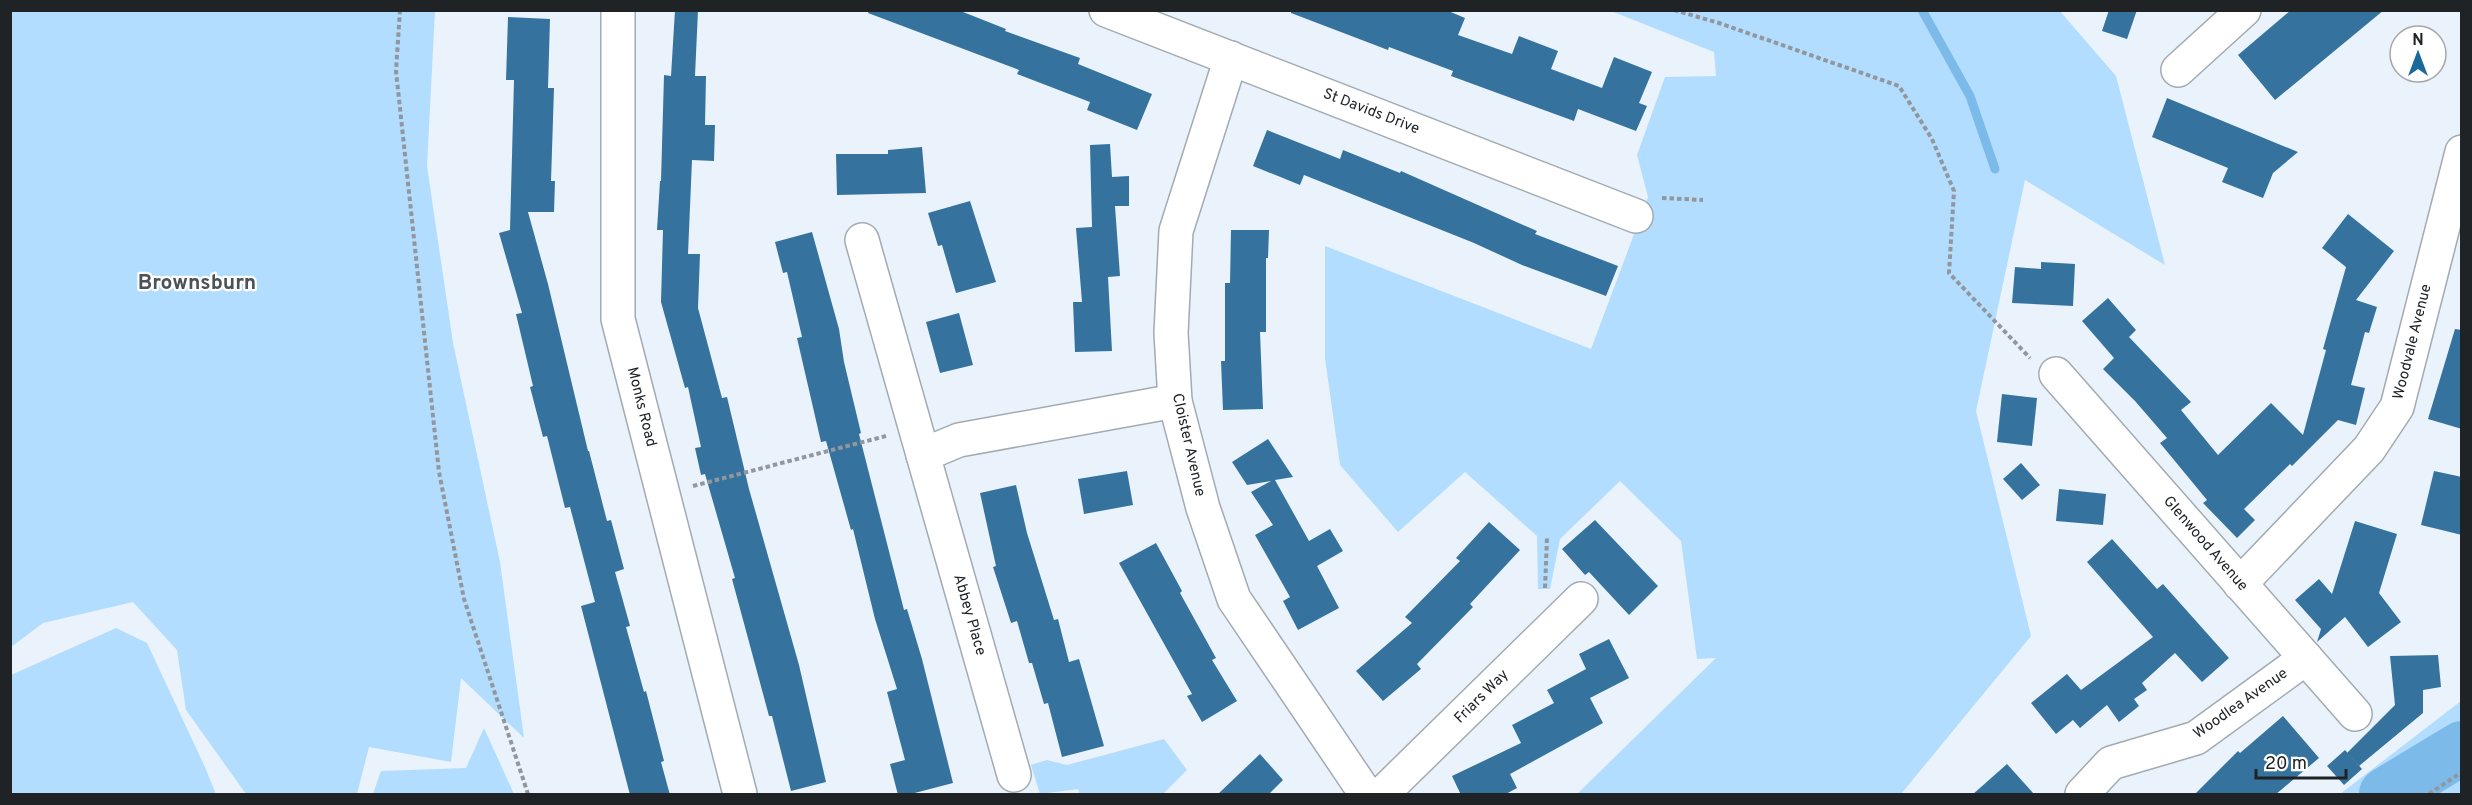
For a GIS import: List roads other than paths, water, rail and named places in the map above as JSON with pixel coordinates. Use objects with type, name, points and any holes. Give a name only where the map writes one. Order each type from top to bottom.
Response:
[{"type":"street","name":"Monks Road","points":[[618,10],[618,319],[740,795]]},
{"type":"street","name":"St Davids Drive","points":[[1106,10],[1636,216]]},
{"type":"street","points":[[2178,70],[2244,10]]},
{"type":"street","name":"Cloister Avenue","points":[[1231,58],[1176,231],[1172,323],[1175,401],[1203,507],[1234,599],[1366,795]]},
{"type":"street","name":"Woodvale Avenue","points":[[2240,584],[2369,449],[2397,407],[2462,152]]},
{"type":"street","name":"Abbey Place","points":[[862,240],[1014,775]]},
{"type":"street","name":"Glenwood Avenue","points":[[2056,374],[2355,714]]},
{"type":"street","points":[[919,441],[959,440],[1175,401]]},
{"type":"street","name":"Friars Way","points":[[1382,795],[1581,599]]},
{"type":"street","name":"Woodlea Avenue","points":[[2082,795],[2111,763],[2196,738],[2306,658]]},
{"type":"waterway","points":[[1922,10],[1970,96],[1995,169]]},
{"type":"waterway","points":[[2386,794],[2462,748]]},
{"type":"district","name":"Brownsburn","points":[[197,283]]}]
